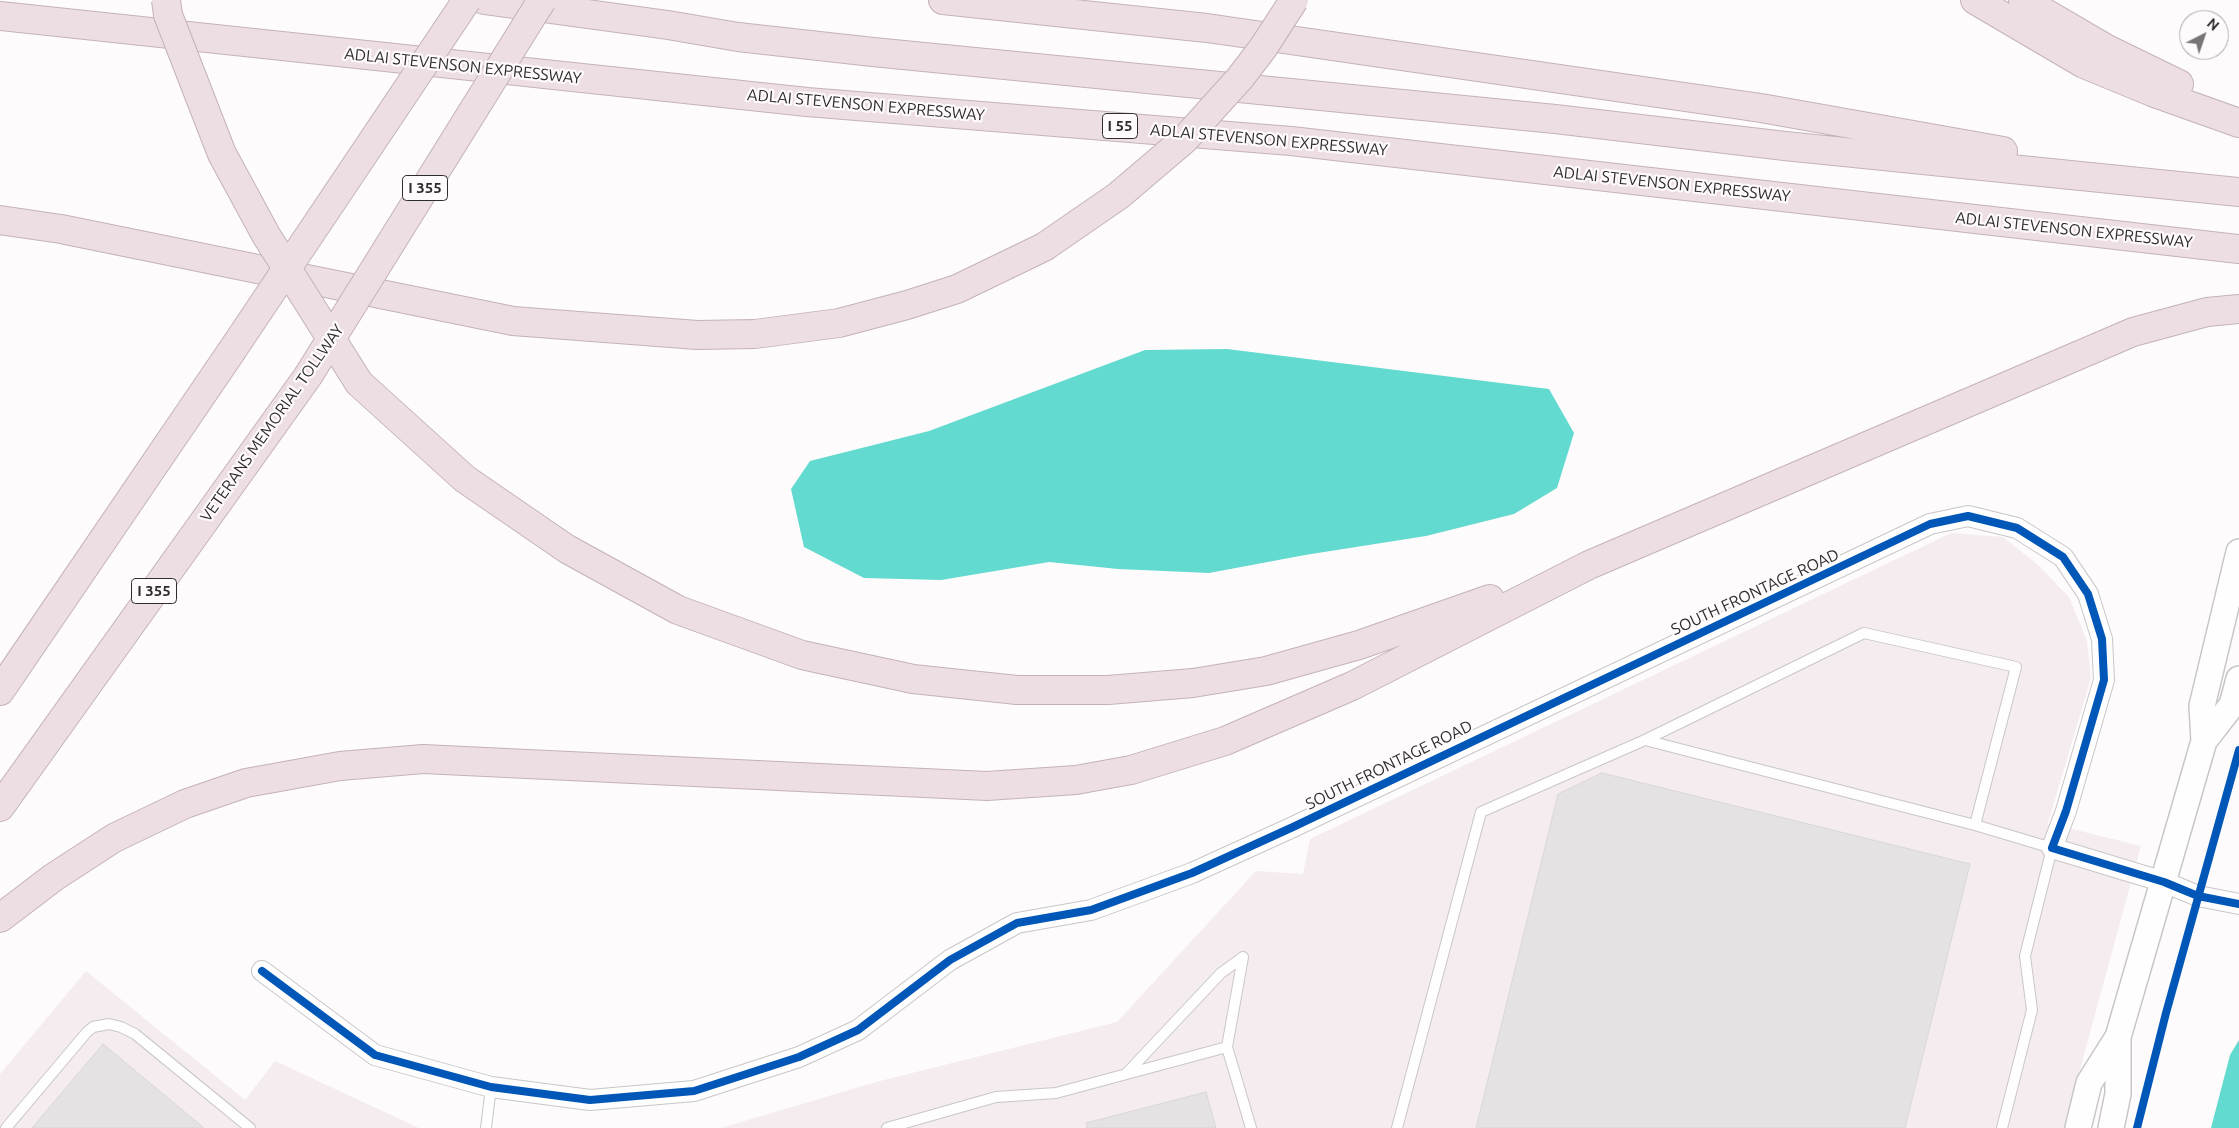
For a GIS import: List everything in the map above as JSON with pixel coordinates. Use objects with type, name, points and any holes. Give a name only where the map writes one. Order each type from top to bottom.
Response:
[{"type":"highway","points":[[166,0],[168,15],[222,154],[266,235],[360,383],[465,479],[567,549],[678,610],[802,655],[913,679],[1017,690],[1108,690],[1193,683],[1266,671],[1359,645],[1589,565]]},
{"type":"highway","points":[[0,691],[232,352],[467,0]]},
{"type":"highway","points":[[484,0],[668,24],[738,37],[873,52],[1556,119],[1776,145],[2233,191]]},
{"type":"highway","name":"VETERANS MEMORIAL TOLLWAY","points":[[0,807],[308,376],[542,0]]},
{"type":"highway","points":[[943,0],[1207,28],[1762,108],[2233,191]]},
{"type":"highway","points":[[0,220],[71,231],[513,321],[697,335],[755,334],[799,330],[839,323],[907,306],[957,289],[1044,247],[1118,196],[1185,138],[1240,78],[1263,48],[1294,0]]},
{"type":"highway","points":[[1975,0],[2084,64],[2152,92],[2239,123]]},
{"type":"highway","points":[[2023,0],[2058,22],[2157,75],[2239,107]]},
{"type":"highway","name":"ADLAI STEVENSON EXPRESSWAY","points":[[0,16],[807,102],[1291,141],[2239,249]]},
{"type":"highway","points":[[0,918],[54,877],[114,838],[185,804],[246,783],[340,766],[423,759],[987,786],[1076,780],[1131,770],[1225,741],[1352,686],[1589,565],[2133,332],[2207,312],[2239,309]]},
{"type":"street","name":"SOUTH FRONTAGE ROAD","points":[[262,971],[375,1055],[491,1087],[590,1100],[694,1091],[798,1057],[858,1030],[950,960],[1017,923],[1091,910],[1192,872],[1293,827],[1930,524],[1968,516],[2017,528],[2063,557],[2088,594],[2102,639],[2104,680],[2066,811],[2052,848]]},
{"type":"street","points":[[2078,1128],[2089,1083],[2118,1036],[2204,741],[2202,706],[2239,552]]},
{"type":"street","points":[[2204,741],[2232,705],[2239,679]]},
{"type":"street","points":[[2052,848],[2164,882],[2198,896],[2239,904]]},
{"type":"street","points":[[2111,1128],[2118,1094],[2118,1036]]},
{"type":"lane","points":[[1397,1128],[1480,812],[1645,740],[1864,633],[2016,668],[1975,825]]},
{"type":"lane","points":[[1645,740],[1975,825],[2052,848],[2025,956],[2032,1010],[2002,1128]]},
{"type":"lane","points":[[1126,1074],[1220,972],[1243,958],[1227,1047],[1251,1128]]},
{"type":"lane","points":[[6,1128],[87,1032],[93,1027],[109,1024],[121,1027],[135,1034],[250,1128]]},
{"type":"lane","points":[[887,1128],[996,1097],[1056,1093],[1227,1047]]},
{"type":"lane","points":[[486,1128],[491,1087]]},
{"type":"shaded area","points":[[1951,533],[2003,537],[2038,565],[2069,597],[2087,641],[2091,678],[2048,823],[2141,846],[2064,1128],[721,1128],[876,1082],[1117,1022],[1256,871],[1303,874],[1310,839]]},
{"type":"shaded area","points":[[86,971],[245,1100],[275,1061],[419,1128],[0,1128],[0,1074]]},
{"type":"water","points":[[1227,349],[1549,389],[1574,433],[1557,488],[1514,514],[1426,536],[1305,555],[1209,573],[1118,569],[1049,562],[941,580],[864,578],[804,547],[791,489],[810,461],[929,431],[1145,350]]},
{"type":"water","points":[[2239,1040],[2239,1128],[2211,1128],[2230,1055]]},
{"type":"building","points":[[1602,773],[1970,864],[1905,1128],[1476,1128],[1558,794]]},
{"type":"building","points":[[103,1044],[204,1128],[32,1128]]},
{"type":"building","points":[[1206,1092],[1216,1128],[1087,1128],[1086,1123]]},
{"type":"cycle path","points":[[262,971],[375,1055],[491,1087],[590,1100],[694,1091],[799,1057],[858,1030],[950,960],[1017,923],[1091,910],[1192,873],[1293,827],[1930,524],[1968,516],[2017,528],[2063,557],[2088,594],[2102,639],[2104,680],[2066,811],[2052,848],[2164,882],[2198,896],[2239,904]]},
{"type":"cycle path","points":[[2137,1128],[2166,1013],[2239,750]]}]
